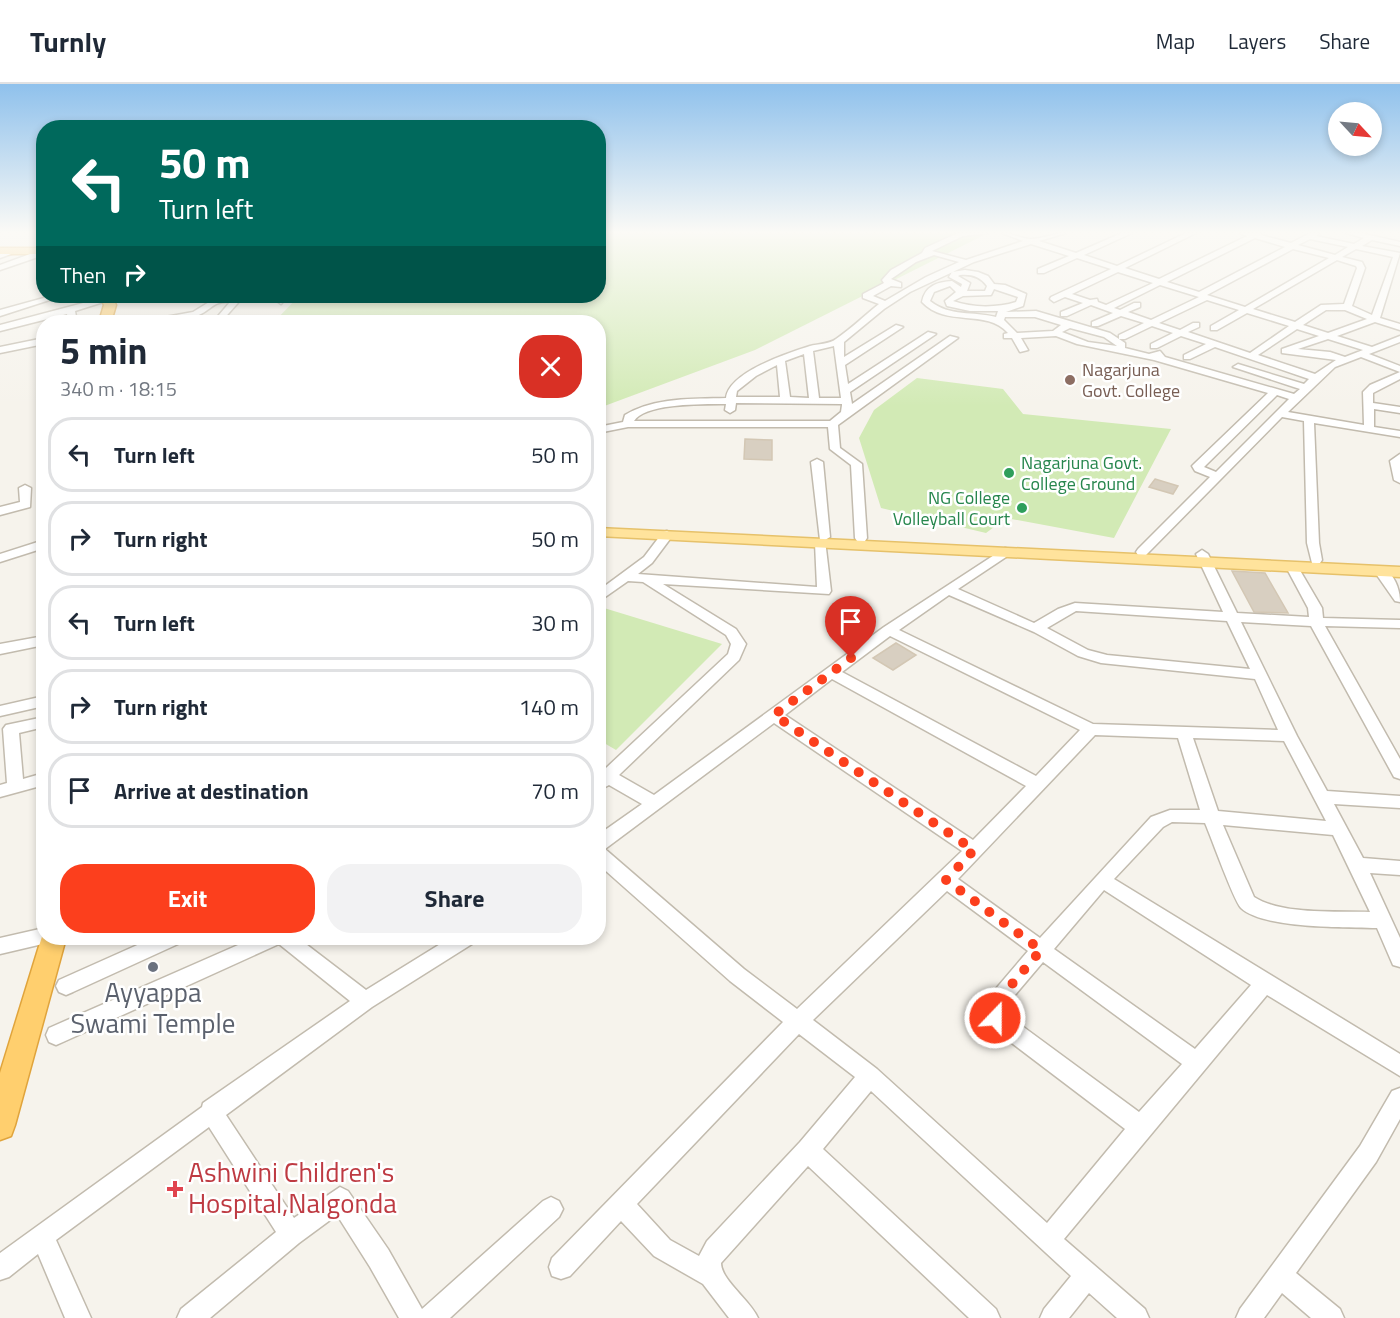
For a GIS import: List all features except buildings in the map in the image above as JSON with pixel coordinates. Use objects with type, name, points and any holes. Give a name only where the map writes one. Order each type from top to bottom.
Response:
[{"type":"highway","points":[[0,1125],[51,945]]},
{"type":"main road","points":[[606,526],[1005,552],[1316,560],[1400,565]]},
{"type":"main road","points":[[606,532],[822,540],[861,538],[1142,552],[1292,567],[1400,572]]},
{"type":"street","points":[[876,291],[866,296],[886,304]]},
{"type":"street","points":[[732,422],[729,401],[732,390],[740,382],[808,350],[838,342],[907,291]]},
{"type":"street","points":[[931,291],[926,296],[926,303],[931,308],[946,314],[1018,316],[1036,314],[1114,339],[1122,345],[1120,349]]},
{"type":"street","points":[[962,291],[952,296],[950,304],[1001,315],[1023,350]]},
{"type":"street","points":[[965,291],[981,295],[987,291]]},
{"type":"street","points":[[1001,315],[1024,295],[1003,291]]},
{"type":"street","points":[[1054,299],[1072,291]]},
{"type":"street","points":[[1107,308],[1145,291]]},
{"type":"street","points":[[1186,291],[1297,324],[1373,350]]},
{"type":"street","points":[[1122,337],[1213,291]]},
{"type":"street","points":[[1214,328],[1281,291]]},
{"type":"street","points":[[1347,307],[1353,291]]},
{"type":"street","points":[[1375,319],[1384,291]]},
{"type":"street","points":[[1001,294],[1015,302]]},
{"type":"street","points":[[1065,294],[1316,378]]},
{"type":"street","points":[[1064,314],[1109,296]]},
{"type":"street","points":[[0,313],[36,302]]},
{"type":"street","points":[[51,315],[90,303]]},
{"type":"street","points":[[188,315],[195,314],[210,303]]},
{"type":"street","points":[[224,315],[235,303]]},
{"type":"street","points":[[27,305],[39,315]]},
{"type":"street","points":[[1095,324],[1137,306]]},
{"type":"street","points":[[1251,356],[1324,307],[1347,307],[1352,311],[1400,327]]},
{"type":"street","points":[[70,309],[71,315]]},
{"type":"street","points":[[1346,360],[1324,354],[1285,351],[1326,334],[1375,319]]},
{"type":"street","points":[[0,328],[36,320]]},
{"type":"street","points":[[27,322],[36,326]]},
{"type":"street","points":[[1058,333],[1057,331],[1069,325]]},
{"type":"street","points":[[1154,351],[1196,325]]},
{"type":"street","points":[[841,363],[899,327]]},
{"type":"street","points":[[1001,337],[1058,333],[1073,341],[1120,349],[1154,351],[1297,398]]},
{"type":"street","points":[[628,424],[630,414],[648,407],[676,401],[815,402],[846,395],[931,334]]},
{"type":"street","points":[[606,428],[628,424],[732,422],[834,424],[846,413],[953,338]]},
{"type":"street","points":[[1142,552],[1324,370],[1400,339]]},
{"type":"street","points":[[838,342],[846,395],[846,413]]},
{"type":"street","points":[[0,350],[36,343]]},
{"type":"street","points":[[1186,357],[1214,344]]},
{"type":"street","points":[[808,350],[815,402]]},
{"type":"street","points":[[1361,354],[1400,369]]},
{"type":"street","points":[[781,362],[786,402]]},
{"type":"street","points":[[1238,368],[1307,388]]},
{"type":"street","points":[[1369,429],[1370,390],[1400,375]]},
{"type":"street","points":[[1217,476],[1198,469],[1198,466],[1276,391]]},
{"type":"street","points":[[1368,405],[1400,410]]},
{"type":"street","points":[[1281,414],[1400,434]]},
{"type":"street","points":[[1309,419],[1312,543],[1316,560]]},
{"type":"street","points":[[834,424],[835,449],[856,464],[861,538]]},
{"type":"street","points":[[1400,457],[1396,461],[1400,480]]},
{"type":"street","points":[[625,577],[824,591],[817,462]]},
{"type":"street","points":[[0,511],[26,504],[26,488]]},
{"type":"street","points":[[606,592],[648,560],[666,535]]},
{"type":"street","points":[[0,560],[36,547]]},
{"type":"street","points":[[970,550],[984,567]]},
{"type":"street","points":[[0,560],[36,552]]},
{"type":"street","points":[[606,839],[889,630],[1005,552]]},
{"type":"street","points":[[1205,558],[1258,675],[1358,864],[1400,959]]},
{"type":"street","points":[[1292,567],[1315,608],[1316,622],[1400,773]]},
{"type":"street","points":[[1380,571],[1400,598]]},
{"type":"street","points":[[606,773],[734,657],[740,647],[739,641],[731,632],[647,579]]},
{"type":"street","points":[[949,590],[1028,627],[1037,628],[1083,653],[1106,660],[1258,675]]},
{"type":"street","points":[[1037,628],[1060,611],[1075,607],[1316,622],[1400,624]]},
{"type":"street","points":[[889,630],[997,685],[1091,729],[1289,736]]},
{"type":"street","points":[[0,649],[36,641]]},
{"type":"street","points":[[832,673],[1038,784]]},
{"type":"street","points":[[0,711],[36,703]]},
{"type":"street","points":[[774,715],[974,850]]},
{"type":"street","points":[[36,724],[11,729],[8,789],[36,781]]},
{"type":"street","points":[[561,1267],[798,1021],[946,880],[1091,729]]},
{"type":"street","points":[[1184,733],[1211,818],[1251,907],[1271,914],[1381,920]]},
{"type":"street","points":[[606,779],[656,804]]},
{"type":"street","points":[[1321,797],[1400,802]]},
{"type":"street","points":[[1141,1127],[995,1018],[993,1011],[995,1004],[1102,880],[1157,822],[1170,816],[1340,829]]},
{"type":"street","points":[[606,860],[737,975],[870,1076],[1136,1318]]},
{"type":"street","points":[[1358,864],[1400,868]]},
{"type":"street","points":[[946,880],[1197,1062]]},
{"type":"street","points":[[1102,880],[1400,1066]]},
{"type":"street","points":[[0,946],[36,938]]},
{"type":"street","points":[[66,986],[156,945]]},
{"type":"street","points":[[56,1035],[257,945]]},
{"type":"street","points":[[294,945],[365,1001]]},
{"type":"street","points":[[0,1268],[211,1111],[448,945]]},
{"type":"street","points":[[1048,1240],[1141,1127],[1265,983]]},
{"type":"street","points":[[745,1318],[712,1276],[708,1267],[715,1249],[808,1150],[870,1076]]},
{"type":"street","points":[[1250,1318],[1368,1154],[1400,1098]]},
{"type":"street","points":[[211,1111],[291,1235]]},
{"type":"street","points":[[808,1150],[987,1318]]},
{"type":"street","points":[[190,1318],[291,1235],[340,1199],[379,1258],[413,1318]]},
{"type":"street","points":[[621,1204],[662,1248],[712,1276]]},
{"type":"street","points":[[431,1318],[551,1209]]},
{"type":"street","points":[[42,1236],[78,1318]]},
{"type":"street","points":[[1053,1318],[1088,1275]]},
{"type":"street","points":[[1280,1276],[1330,1318]]},
{"type":"green space","points":[[606,291],[873,291],[755,350],[606,405],[606,315],[281,315],[292,303],[606,303]]},
{"type":"green space","name":"Nagarjuna Govt. College Ground","points":[[917,378],[1003,389],[1023,414],[1171,429],[1114,538],[1006,518],[986,533],[881,508],[859,438],[874,410]]},
{"type":"green space","points":[[606,609],[722,644],[616,750],[606,744]]},
{"type":"place","name":"Nagarjuna Govt. College","points":[[1070,380]]},
{"type":"place","name":"Nagarjuna Govt. College Ground","points":[[1009,473]]},
{"type":"place","name":"NG College Volleyball Court","points":[[1022,508]]},
{"type":"place","name":"Ayyappa Swami Temple","points":[[153,967]]},
{"type":"place","name":"Ashwini Children's Hospital,Nalgonda","points":[[175,1189]]},
{"type":"route","points":[[851,658],[774,715],[974,850],[946,880],[1041,950],[995,1004],[993,1011],[995,1018]]}]
